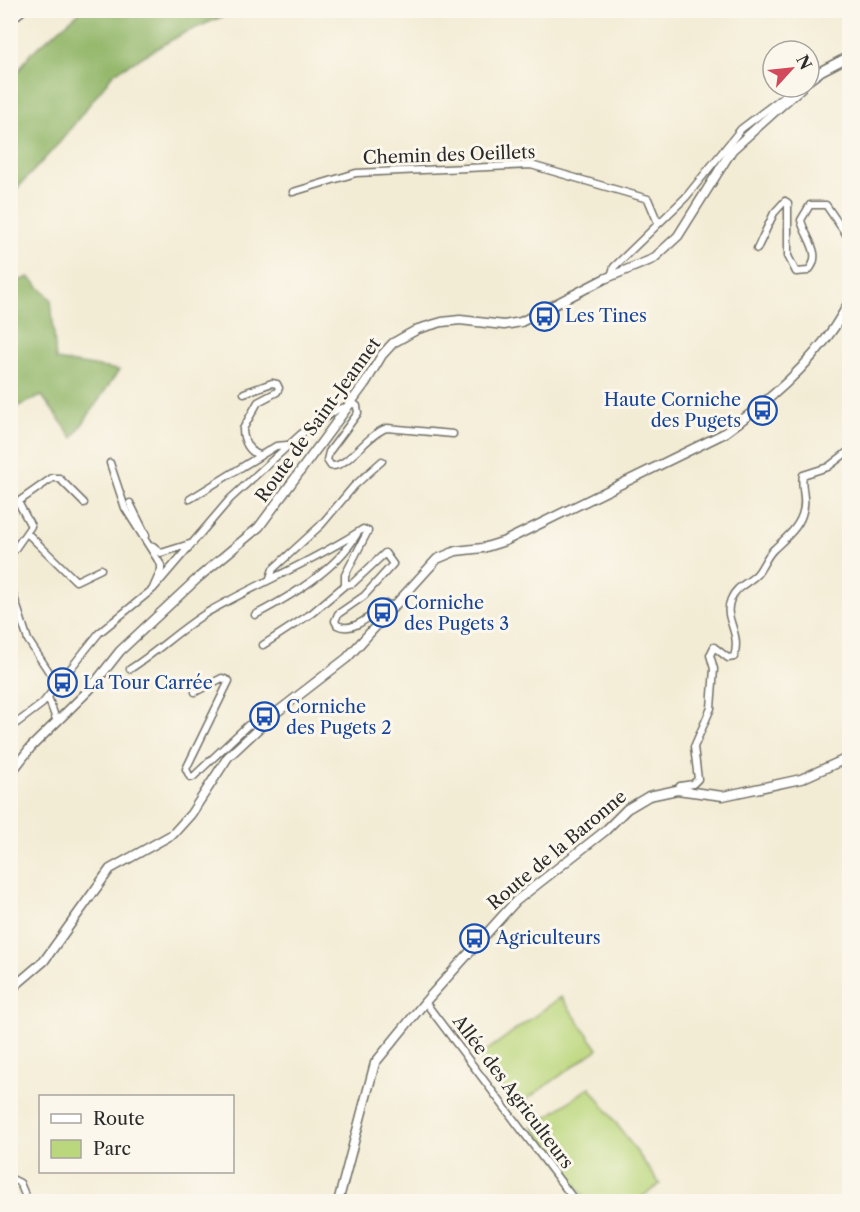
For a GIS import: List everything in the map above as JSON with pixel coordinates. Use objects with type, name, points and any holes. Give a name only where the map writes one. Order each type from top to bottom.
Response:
[{"type":"main road","points":[[821,71],[849,56]]},
{"type":"main road","name":"Route de Saint-Jeannet","points":[[10,774],[30,747],[90,689],[127,645],[199,577],[256,531],[349,405],[382,355],[393,343],[411,332],[451,320],[515,324],[543,313],[611,276],[649,262],[665,251],[688,221],[732,150],[789,99]]},
{"type":"main road","points":[[10,990],[44,961],[110,869],[173,834],[191,814],[223,763],[261,727],[347,658],[428,566],[445,554],[505,541],[723,434],[804,363],[833,329],[849,300]]},
{"type":"main road","name":"Route de la Baronne","points":[[338,1202],[375,1063],[502,915],[530,889],[595,839],[636,803],[662,791],[677,790],[723,796],[801,779],[849,757]]},
{"type":"street","points":[[10,21],[24,10]]},
{"type":"street","points":[[611,276],[614,267],[686,197],[741,129],[780,99]]},
{"type":"street","name":"Chemin des Oeillets","points":[[293,192],[356,173],[531,165],[648,199],[658,223]]},
{"type":"street","points":[[757,249],[774,213],[785,201],[788,203],[788,256],[796,272],[808,271],[815,261],[815,251],[801,220],[810,205],[826,205],[849,240]]},
{"type":"street","points":[[244,393],[272,383],[277,384],[279,388],[277,392],[258,402],[243,429],[248,446],[254,454],[260,455]]},
{"type":"street","points":[[10,728],[48,697],[99,633],[153,589],[230,499],[288,445],[338,409],[349,405],[357,406],[358,413],[329,452],[327,460],[331,466],[342,463],[377,432],[387,428],[453,434]]},
{"type":"street","points":[[190,499],[276,446],[288,445]]},
{"type":"street","points":[[677,790],[680,786],[698,779],[694,747],[711,708],[714,669],[710,655],[714,647],[728,658],[734,657],[737,648],[736,633],[728,610],[731,598],[741,584],[756,575],[772,551],[789,536],[802,517],[806,495],[801,481],[802,475],[828,467],[849,450]]},
{"type":"street","points":[[270,578],[273,569],[321,525],[354,486],[382,460]]},
{"type":"street","points":[[110,463],[125,508],[161,565],[153,589]]},
{"type":"street","points":[[10,508],[52,478],[58,478],[84,503]]},
{"type":"street","points":[[10,556],[30,526],[18,502]]},
{"type":"street","points":[[130,503],[157,551],[161,553],[193,543]]},
{"type":"street","points":[[130,669],[205,614],[270,578],[339,545],[366,528],[368,531],[345,575],[345,585]]},
{"type":"street","points":[[255,615],[300,591],[346,550],[359,531]]},
{"type":"street","points":[[27,533],[76,581],[101,569]]},
{"type":"street","points":[[263,645],[312,614],[345,585],[353,583],[385,553],[393,564],[384,576],[354,604],[338,614],[335,621],[338,626],[348,628],[362,622],[386,604],[395,606]]},
{"type":"street","points":[[10,561],[10,583],[28,640],[57,684]]},
{"type":"street","points":[[195,692],[222,678],[228,681],[186,770],[190,777],[193,777],[248,725],[257,724],[261,727]]},
{"type":"street","points":[[48,697],[57,722]]},
{"type":"street","name":"Allée des Agriculteurs","points":[[425,1002],[576,1202]]},
{"type":"street","points":[[10,1178],[20,1183],[28,1202]]},
{"type":"green space","points":[[81,11],[235,11],[182,34],[114,73],[60,142],[11,195],[11,82],[30,54]]},
{"type":"green space","points":[[29,277],[51,299],[56,360],[119,370],[73,438],[42,396],[11,409],[11,284]]},
{"type":"green space","points":[[561,997],[598,1049],[514,1108],[478,1057]]},
{"type":"green space","points":[[590,1087],[660,1184],[636,1201],[587,1201],[533,1127]]},
{"type":"place","name":"Les Tines","points":[[544,316]]},
{"type":"place","name":"Haute Corniche des Pugets","points":[[762,410]]},
{"type":"place","name":"Corniche des Pugets 3","points":[[383,613]]},
{"type":"place","name":"La Tour Carrée","points":[[62,683]]},
{"type":"place","name":"Corniche des Pugets 2","points":[[265,717]]},
{"type":"place","name":"Agriculteurs","points":[[475,938]]}]
